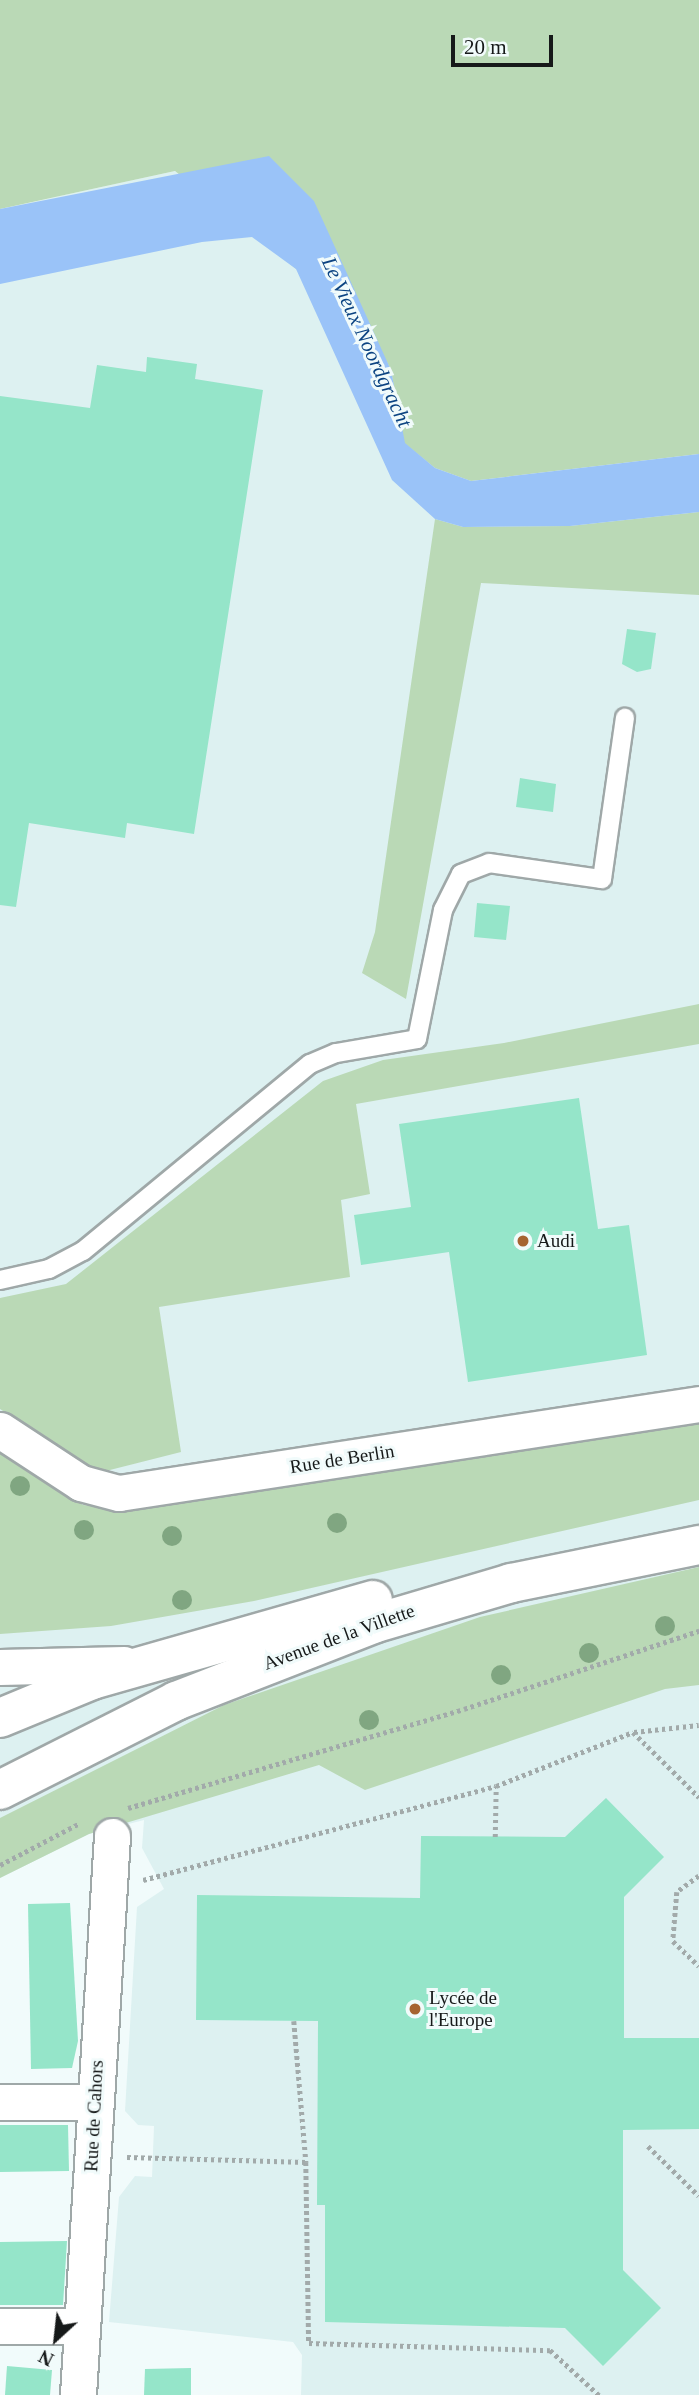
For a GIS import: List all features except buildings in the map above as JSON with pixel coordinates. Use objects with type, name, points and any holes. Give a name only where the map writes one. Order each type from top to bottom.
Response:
[{"type":"main road","name":"Avenue de la Villette","points":[[0,1718],[145,1663],[387,1597],[699,1526]]},
{"type":"main road","name":"Avenue de la Villette","points":[[0,1790],[176,1701],[385,1619],[511,1583],[699,1545]]},
{"type":"street","name":"Rue de Berlin","points":[[0,1430],[81,1483],[119,1493],[699,1405]]},
{"type":"street","points":[[0,1667],[145,1663]]},
{"type":"street","points":[[0,1781],[36,1770]]},
{"type":"street","name":"Rue de Cahors","points":[[78,2395],[108,1889],[109,1821]]},
{"type":"street","points":[[0,2102],[94,2102]]},
{"type":"street","points":[[0,2326],[82,2326]]},
{"type":"lane","points":[[0,1280],[49,1269],[83,1251],[310,1064],[336,1054],[416,1039],[443,910],[461,874],[489,863],[601,879],[625,718]]},
{"type":"path","points":[[0,1865],[109,1821],[699,1631]]},
{"type":"path","points":[[108,1889],[496,1786],[633,1732],[699,1725]]},
{"type":"path","points":[[633,1732],[699,1797]]},
{"type":"path","points":[[495,1837],[496,1786]]},
{"type":"path","points":[[699,1876],[677,1892],[673,1941],[699,1966]]},
{"type":"path","points":[[294,2021],[306,2162],[309,2343],[550,2350],[599,2395]]},
{"type":"path","points":[[648,2146],[699,2196]]},
{"type":"path","points":[[91,2155],[306,2162]]},
{"type":"shaded area","points":[[175,171],[369,328],[391,370],[471,481],[699,454],[699,2395],[301,2395],[302,2355],[293,2342],[109,2322],[119,2197],[135,2176],[152,2177],[154,2126],[138,2125],[125,2111],[137,1907],[164,1889],[142,1848],[144,1820],[89,1834],[0,1878],[0,209]]},
{"type":"green space","points":[[0,0],[699,0],[699,454],[471,481],[435,468],[404,443],[391,370],[369,328],[175,171],[0,209]]},
{"type":"green space","points":[[699,512],[699,595],[481,583],[406,999],[362,973],[375,932],[435,519],[463,527],[570,526]]},
{"type":"green space","points":[[699,1004],[699,1044],[356,1104],[370,1194],[341,1200],[350,1277],[159,1307],[181,1452],[98,1473],[0,1409],[0,1298],[66,1284],[323,1081],[383,1060],[504,1043]]},
{"type":"green space","points":[[699,1423],[699,1500],[254,1601],[111,1626],[0,1634],[0,1449],[83,1505],[112,1508],[214,1497]]},
{"type":"green space","points":[[699,1567],[699,1685],[665,1689],[365,1790],[319,1765],[89,1834],[0,1878],[0,1818],[224,1705],[480,1617]]},
{"type":"water","name":"Le Vieux Noordgracht","points":[[269,156],[314,201],[391,370],[405,443],[435,468],[471,481],[699,454],[699,512],[570,526],[463,527],[435,519],[392,480],[296,269],[252,237],[202,242],[0,284],[0,209]]},
{"type":"place","name":"Audi","points":[[523,1241]]},
{"type":"place","name":"Lycée de l'Europe","points":[[415,2009]]}]
